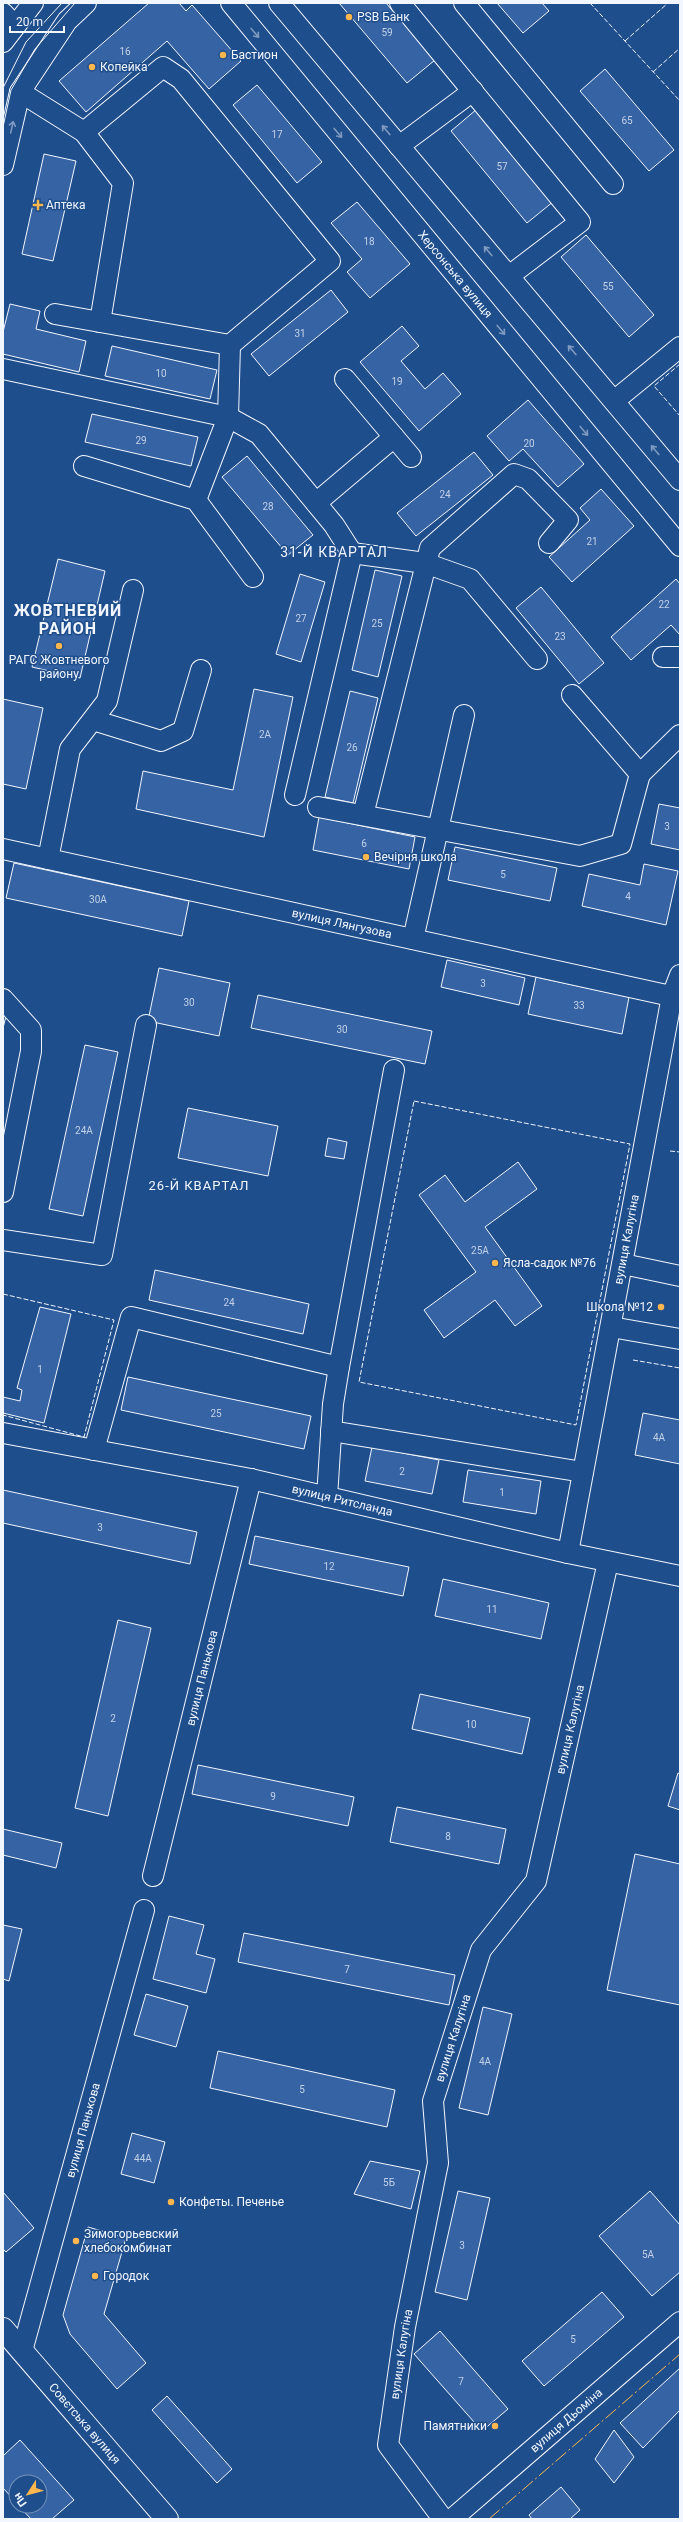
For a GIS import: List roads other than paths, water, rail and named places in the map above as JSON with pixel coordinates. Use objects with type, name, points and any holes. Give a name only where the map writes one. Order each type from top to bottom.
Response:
[{"type":"main road","name":"Совєтська вулиця","points":[[3,2329],[167,2519]]},
{"type":"street","points":[[3,42],[9,20],[33,3]]},
{"type":"street","points":[[3,165],[20,92],[67,21],[86,3]]},
{"type":"street","name":"Херсонська вулиця","points":[[230,3],[680,546]]},
{"type":"street","points":[[279,3],[680,480]]},
{"type":"street","points":[[400,3],[580,222],[509,276]]},
{"type":"street","points":[[464,3],[614,184]]},
{"type":"street","points":[[84,132],[163,67],[181,79],[330,261],[230,346],[228,417],[196,500]]},
{"type":"street","points":[[20,92],[84,132],[123,183],[100,322]]},
{"type":"street","points":[[400,146],[473,92]]},
{"type":"street","points":[[55,314],[230,346]]},
{"type":"street","points":[[614,401],[680,347]]},
{"type":"street","points":[[3,369],[228,417],[259,434],[334,525],[352,553],[295,795]]},
{"type":"street","points":[[346,379],[411,457]]},
{"type":"street","points":[[316,503],[394,437]]},
{"type":"street","points":[[84,466],[196,500],[252,577]]},
{"type":"street","points":[[363,815],[430,548],[514,474],[528,479],[568,520],[549,543]]},
{"type":"street","points":[[352,553],[425,563],[470,579],[537,659]]},
{"type":"street","points":[[48,859],[70,749],[107,702],[133,590]]},
{"type":"street","points":[[93,720],[161,740],[183,731],[201,670]]},
{"type":"street","points":[[572,695],[640,774]]},
{"type":"street","points":[[413,939],[464,715]]},
{"type":"street","points":[[318,807],[438,828],[580,856],[621,844],[640,774],[680,735]]},
{"type":"street","name":"вулиця Лянгузова","points":[[3,851],[48,859],[676,997]]},
{"type":"street","name":"вулиця Калугіна","points":[[568,1553],[680,975]]},
{"type":"street","points":[[3,999],[31,1030],[30,1051],[3,1192]]},
{"type":"street","points":[[3,1240],[102,1255],[146,1025]]},
{"type":"street","points":[[327,1497],[331,1431],[339,1367],[394,1070]]},
{"type":"street","points":[[623,1264],[680,1276]]},
{"type":"street","points":[[94,1450],[131,1317],[339,1367]]},
{"type":"street","points":[[611,1327],[680,1339]]},
{"type":"street","points":[[331,1431],[583,1472]]},
{"type":"street","name":"вулиця Ритсланда","points":[[3,1433],[251,1479],[568,1553],[680,1576]]},
{"type":"street","name":"вулиця Панькова","points":[[153,1876],[251,1479]]},
{"type":"street","name":"вулиця Калугіна","points":[[444,2519],[388,2445],[405,2327],[438,2163],[433,2101],[481,1950],[536,1881],[608,1562]]},
{"type":"street","name":"вулиця Панькова","points":[[22,2351],[144,1910]]},
{"type":"street","name":"вулиця Дьоміна","points":[[452,2519],[680,2322]]},
{"type":"tram line","points":[[3,88],[26,42],[62,3]]},
{"type":"tram line","points":[[3,127],[11,90],[35,49],[75,3]]},
{"type":"place","name":"PSB Банк","points":[[349,17]]},
{"type":"place","name":"Бастион","points":[[223,55]]},
{"type":"place","name":"Копейка","points":[[92,67]]},
{"type":"place","name":"Аптека","points":[[38,205]]},
{"type":"place","name":"РАГС Жовтневого району","points":[[59,646]]},
{"type":"place","name":"Вечірня школа","points":[[366,857]]},
{"type":"place","name":"Ясла-садок №76","points":[[495,1263]]},
{"type":"place","name":"Школа №12","points":[[661,1307]]},
{"type":"place","name":"Конфеты. Печенье","points":[[171,2202]]},
{"type":"place","name":"Зимогорьевский хлебокомбинат","points":[[76,2241]]},
{"type":"place","name":"Городок","points":[[95,2276]]},
{"type":"place","name":"Памятники","points":[[495,2426]]},
{"type":"district","name":"31-Й КВАРТАЛ","points":[[334,552]]},
{"type":"district","name":"ЖОВТНЕВИЙ РАЙОН","points":[[68,619]]},
{"type":"district","name":"26-Й КВАРТАЛ","points":[[199,1185]]}]
